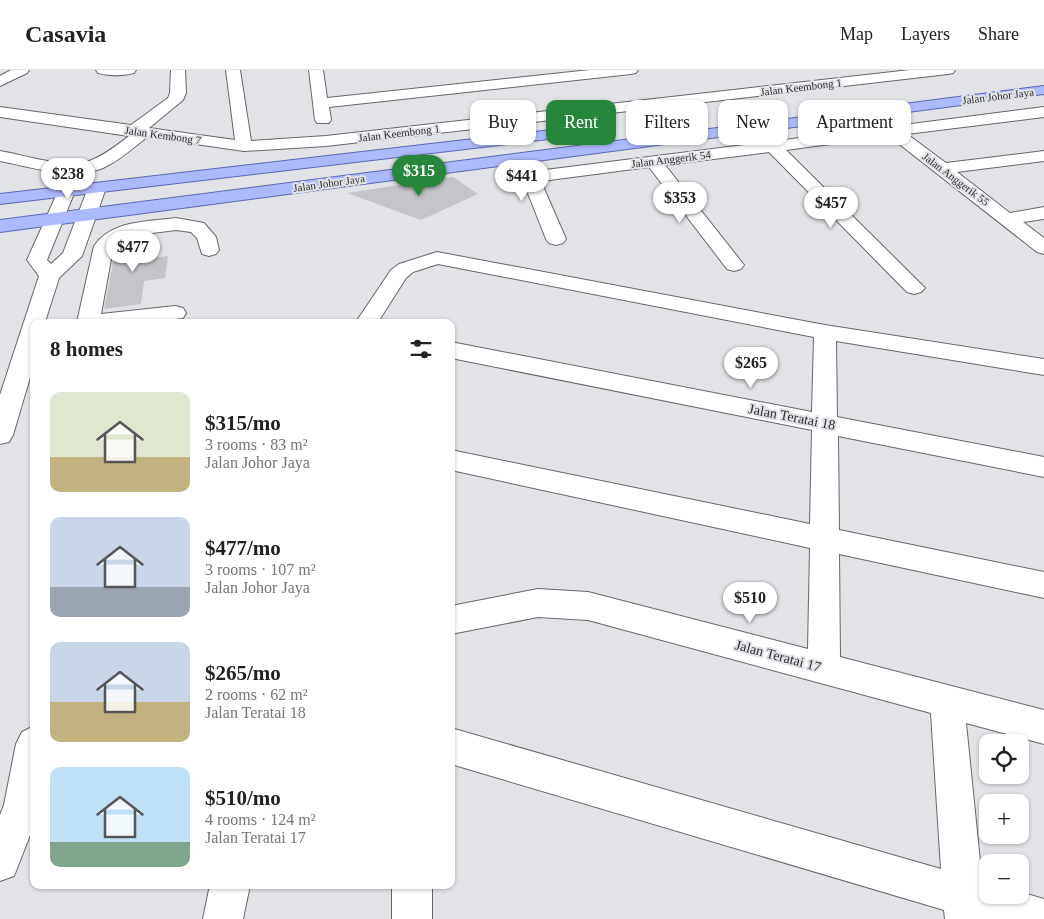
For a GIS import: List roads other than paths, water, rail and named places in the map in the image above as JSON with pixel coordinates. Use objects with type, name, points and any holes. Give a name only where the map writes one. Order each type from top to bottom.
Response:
[{"type":"main road","name":"Jalan Johor Jaya","points":[[917,92],[1044,76]]},
{"type":"main road","name":"Jalan Johor Jaya","points":[[911,107],[1044,90]]},
{"type":"main road","name":"Jalan Johor Jaya","points":[[0,226],[798,121]]},
{"type":"main road","name":"Jalan Johor Jaya","points":[[0,199],[546,135]]},
{"type":"street","points":[[0,82],[22,70]]},
{"type":"street","points":[[103,70],[128,70]]},
{"type":"street","points":[[0,156],[81,169],[96,165],[111,156],[175,100],[178,93],[178,70]]},
{"type":"street","points":[[233,70],[244,146]]},
{"type":"street","points":[[320,70],[321,103],[326,141]]},
{"type":"street","points":[[321,103],[564,73],[631,70]]},
{"type":"street","name":"Jalan Keembong 1","points":[[616,108],[948,70]]},
{"type":"street","points":[[564,73],[588,100]]},
{"type":"street","points":[[774,76],[788,88]]},
{"type":"street","name":"Jalan Kembong 7","points":[[0,112],[244,146],[326,141]]},
{"type":"street","name":"Jalan Anggerik 54","points":[[911,129],[1044,112]]},
{"type":"street","name":"Jalan Keembong 1","points":[[326,141],[546,116]]},
{"type":"street","points":[[772,145],[914,288]]},
{"type":"street","name":"Jalan Anggerik 54","points":[[556,239],[532,181],[537,176],[772,145]]},
{"type":"street","name":"Jalan Anggerik 55","points":[[911,145],[1008,218],[1044,248]]},
{"type":"street","points":[[943,170],[1044,156]]},
{"type":"street","points":[[653,161],[734,265]]},
{"type":"street","points":[[36,319],[49,276],[72,256],[97,188]]},
{"type":"street","points":[[49,276],[37,260],[66,192]]},
{"type":"street","points":[[159,226],[163,206]]},
{"type":"street","points":[[1008,218],[1044,213]]},
{"type":"street","points":[[91,319],[104,246],[122,231],[176,224],[197,227],[206,237],[209,250]]},
{"type":"street","points":[[369,319],[398,274],[406,268],[437,258],[826,332],[1044,367]]},
{"type":"street","points":[[118,319],[175,313]]},
{"type":"street","points":[[824,668],[826,332]]},
{"type":"street","points":[[0,435],[30,340]]},
{"type":"street","name":"Jalan Teratai 18","points":[[455,351],[1044,467]]},
{"type":"street","points":[[455,461],[1044,585]]},
{"type":"street","name":"Jalan Teratai 17","points":[[455,619],[538,603],[588,606],[1044,727]]},
{"type":"street","points":[[946,701],[964,907]]},
{"type":"street","points":[[455,747],[964,907],[1044,919]]},
{"type":"street","points":[[0,862],[28,805],[30,785]]},
{"type":"street","points":[[223,919],[229,889]]},
{"type":"street","points":[[412,889],[412,919]]}]
